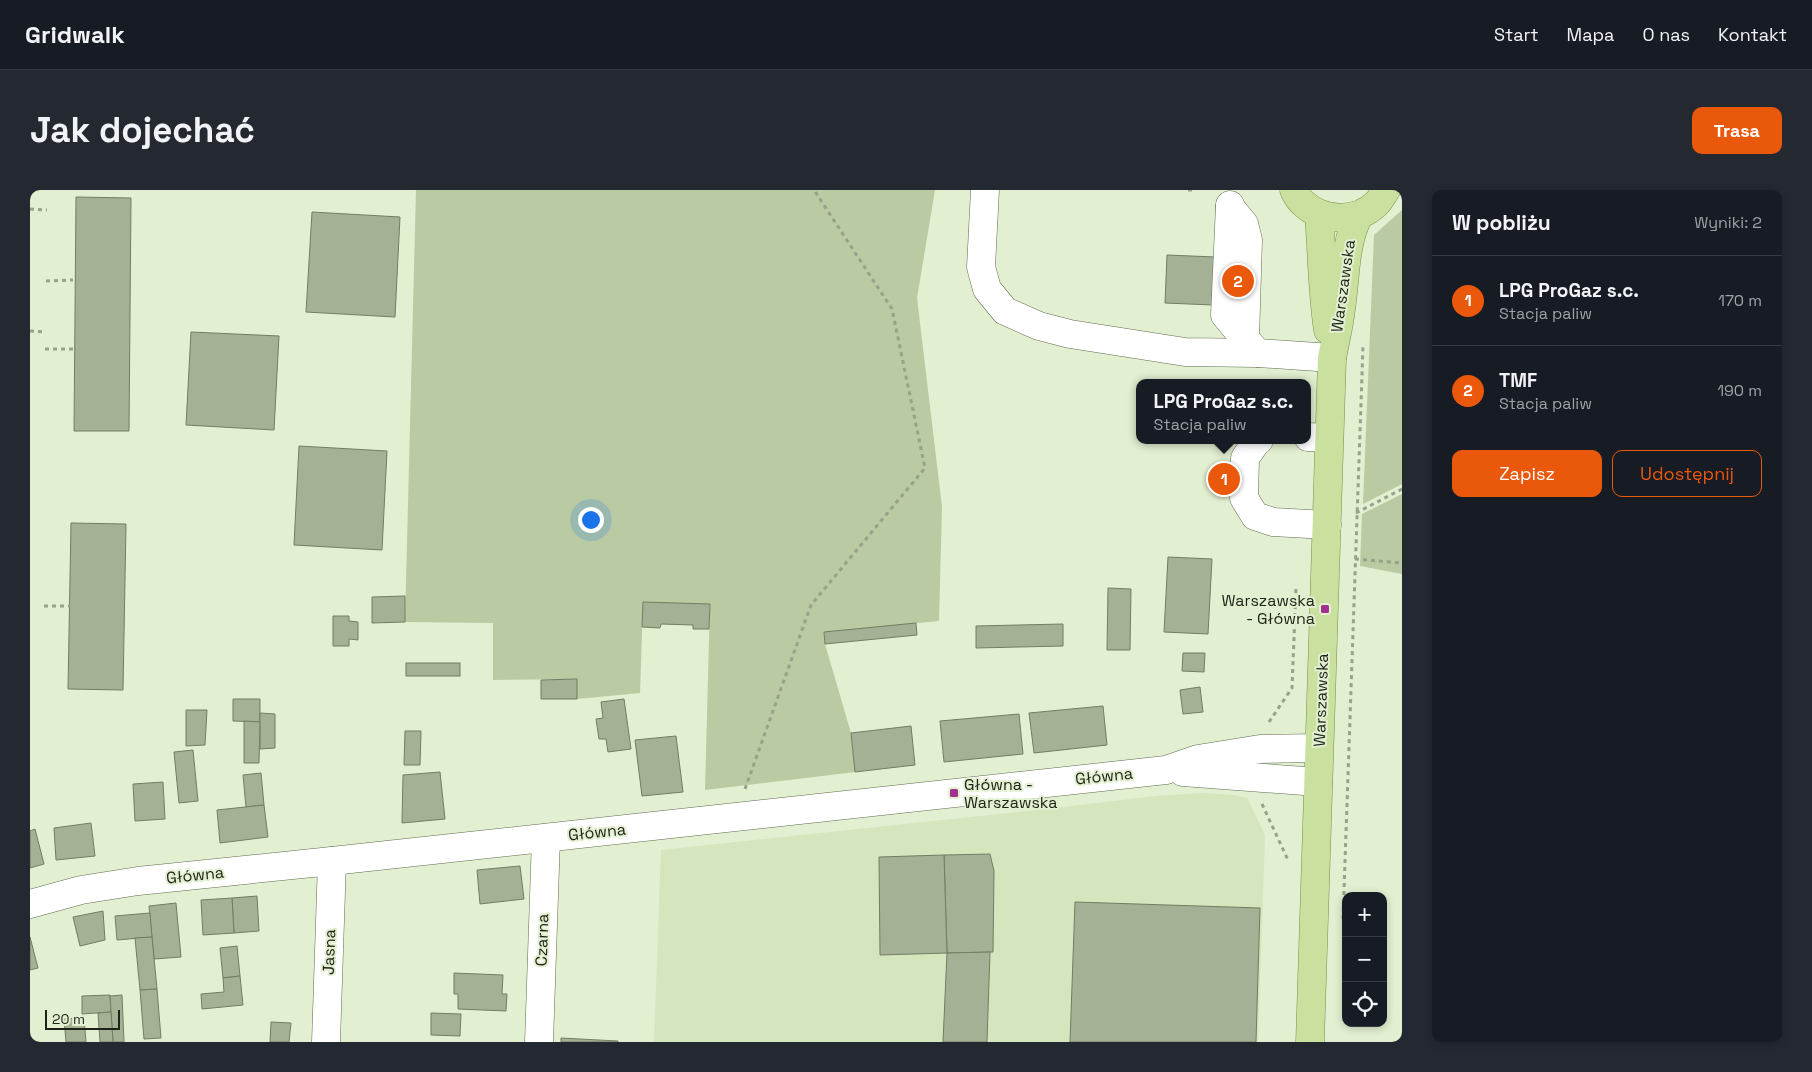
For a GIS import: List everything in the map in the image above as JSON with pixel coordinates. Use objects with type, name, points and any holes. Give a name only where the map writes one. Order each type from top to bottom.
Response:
[{"type":"main road","points":[[1294,190],[1302,202],[1319,214],[1339,219],[1359,215],[1377,203],[1386,190]]},
{"type":"main road","name":"Warszawska","points":[[1319,214],[1324,304],[1332,358]]},
{"type":"main road","name":"Warszawska","points":[[1310,1042],[1327,525],[1319,437],[1341,309],[1347,253],[1352,229],[1359,215]]},
{"type":"street","points":[[985,190],[981,267],[986,289],[1005,311],[1039,326],[1070,334],[1185,352],[1251,346],[1332,358]]},
{"type":"street","points":[[1231,199],[1225,315],[1251,346]]},
{"type":"street","points":[[1255,444],[1244,458],[1244,498],[1255,516],[1273,522],[1327,525]]},
{"type":"street","name":"Główna","points":[[1166,770],[1198,759],[1260,750],[1319,748]]},
{"type":"street","name":"Główna","points":[[30,904],[81,890],[138,881],[1166,770],[1318,782]]},
{"type":"street","name":"Czarna","points":[[539,1042],[546,838]]},
{"type":"street","name":"Jasna","points":[[326,1042],[332,861]]},
{"type":"path","points":[[740,817],[741,800],[811,605],[925,468],[892,309],[814,190]]},
{"type":"path","points":[[1188,190],[1196,190]]},
{"type":"path","points":[[30,209],[46,210]]},
{"type":"path","points":[[46,281],[73,280]]},
{"type":"path","points":[[30,331],[46,332]]},
{"type":"path","points":[[1343,892],[1363,343]]},
{"type":"path","points":[[46,349],[73,349]]},
{"type":"path","points":[[1356,513],[1402,489]]},
{"type":"path","points":[[1355,559],[1402,563]]},
{"type":"path","points":[[1265,728],[1292,688],[1296,584]]},
{"type":"path","points":[[44,606],[70,606]]},
{"type":"path","points":[[1259,798],[1292,868]]},
{"type":"shaded area","points":[[416,190],[935,190],[917,298],[942,507],[939,621],[824,632],[825,644],[851,733],[855,772],[705,790],[710,604],[643,602],[640,693],[577,699],[577,679],[493,680],[493,623],[405,622]]},
{"type":"shaded area","points":[[1402,210],[1402,484],[1363,504],[1374,235]]},
{"type":"shaded area","points":[[1402,494],[1402,574],[1360,566],[1362,514]]},
{"type":"shaded area","points":[[1202,793],[1247,798],[1265,835],[1258,1042],[654,1042],[661,850],[1156,796]]},
{"type":"building","points":[[76,197],[131,198],[129,431],[74,431]]},
{"type":"building","points":[[312,212],[400,217],[395,317],[306,312]]},
{"type":"building","points":[[1167,255],[1215,257],[1213,305],[1165,303]]},
{"type":"building","points":[[191,332],[279,336],[274,430],[186,425]]},
{"type":"building","points":[[299,446],[387,451],[382,550],[294,545]]},
{"type":"building","points":[[71,523],[126,524],[123,690],[68,689]]},
{"type":"building","points":[[1168,557],[1212,559],[1208,634],[1164,632]]},
{"type":"building","points":[[1108,588],[1131,589],[1130,650],[1107,650]]},
{"type":"building","points":[[405,596],[405,622],[372,623],[372,597]]},
{"type":"building","points":[[643,602],[710,604],[709,629],[693,629],[693,625],[661,624],[660,628],[642,627]]},
{"type":"building","points":[[333,616],[349,616],[349,621],[358,622],[358,640],[349,639],[349,646],[333,646]]},
{"type":"building","points":[[916,623],[917,635],[825,644],[824,632]]},
{"type":"building","points":[[1063,624],[1063,646],[976,648],[976,626]]},
{"type":"building","points":[[1183,653],[1205,653],[1204,672],[1182,671]]},
{"type":"building","points":[[406,663],[460,663],[460,676],[406,676]]},
{"type":"building","points":[[577,679],[577,699],[541,699],[541,680]]},
{"type":"building","points":[[1200,687],[1203,712],[1183,714],[1180,690]]},
{"type":"building","points":[[233,699],[260,699],[260,722],[233,721]]},
{"type":"building","points":[[624,699],[631,749],[608,752],[606,739],[599,739],[596,719],[603,718],[601,702]]},
{"type":"building","points":[[1103,706],[1107,745],[1034,753],[1029,713]]},
{"type":"building","points":[[186,710],[207,710],[205,745],[186,746]]},
{"type":"building","points":[[260,713],[275,714],[275,748],[260,749]]},
{"type":"building","points":[[1019,714],[1023,754],[944,762],[940,721]]},
{"type":"building","points":[[244,721],[260,722],[259,763],[244,763]]},
{"type":"building","points":[[911,726],[915,765],[855,772],[851,733]]},
{"type":"building","points":[[405,731],[421,731],[420,765],[404,765]]},
{"type":"building","points":[[676,736],[683,792],[642,796],[635,740]]},
{"type":"building","points":[[193,750],[198,801],[179,803],[174,752]]},
{"type":"building","points":[[440,772],[445,819],[402,823],[403,775]]},
{"type":"building","points":[[261,773],[264,805],[246,807],[243,775]]},
{"type":"building","points":[[163,782],[165,819],[135,821],[133,784]]},
{"type":"building","points":[[264,805],[268,837],[220,843],[217,810]]},
{"type":"building","points":[[91,823],[95,856],[56,860],[54,828]]},
{"type":"building","points":[[35,829],[44,864],[30,868],[30,831]]},
{"type":"building","points":[[990,854],[994,871],[993,952],[947,953],[944,855]]},
{"type":"building","points":[[944,855],[947,953],[880,955],[879,857]]},
{"type":"building","points":[[520,866],[524,899],[480,904],[477,870]]},
{"type":"building","points":[[257,896],[259,931],[234,933],[232,898]]},
{"type":"building","points":[[232,898],[234,933],[203,935],[201,900]]},
{"type":"building","points":[[1075,902],[1260,908],[1256,1042],[1070,1042]]},
{"type":"building","points":[[176,903],[181,957],[154,959],[149,906]]},
{"type":"building","points":[[103,911],[105,940],[80,946],[73,917]]},
{"type":"building","points":[[150,913],[152,937],[117,940],[115,916]]},
{"type":"building","points":[[30,937],[38,968],[30,970]]},
{"type":"building","points":[[152,937],[157,989],[140,990],[135,938]]},
{"type":"building","points":[[237,946],[240,976],[223,978],[220,948]]},
{"type":"building","points":[[990,952],[987,1042],[943,1042],[947,953]]},
{"type":"building","points":[[454,973],[503,975],[502,994],[507,994],[506,1011],[458,1009],[458,994],[454,994]]},
{"type":"building","points":[[240,976],[243,1005],[202,1009],[201,994],[224,992],[223,978]]},
{"type":"building","points":[[157,989],[161,1038],[144,1039],[140,990]]},
{"type":"building","points":[[110,995],[111,1012],[82,1014],[82,996]]},
{"type":"building","points":[[122,995],[124,1042],[113,1042],[110,996]]},
{"type":"building","points":[[111,1012],[113,1042],[100,1042],[98,1013]]},
{"type":"building","points":[[431,1013],[461,1014],[460,1036],[431,1035]]},
{"type":"building","points":[[84,1018],[86,1042],[66,1042],[64,1019]]},
{"type":"building","points":[[271,1022],[291,1023],[289,1042],[270,1042]]},
{"type":"building","points":[[561,1038],[618,1041],[618,1042],[561,1042]]},
{"type":"place","name":"TMF","points":[[1238,281]]},
{"type":"place","name":"LPG ProGaz s.c.","points":[[1224,479]]},
{"type":"place","name":"Warszawska - Główna","points":[[1325,609]]},
{"type":"place","name":"Główna - Warszawska","points":[[954,793]]}]
